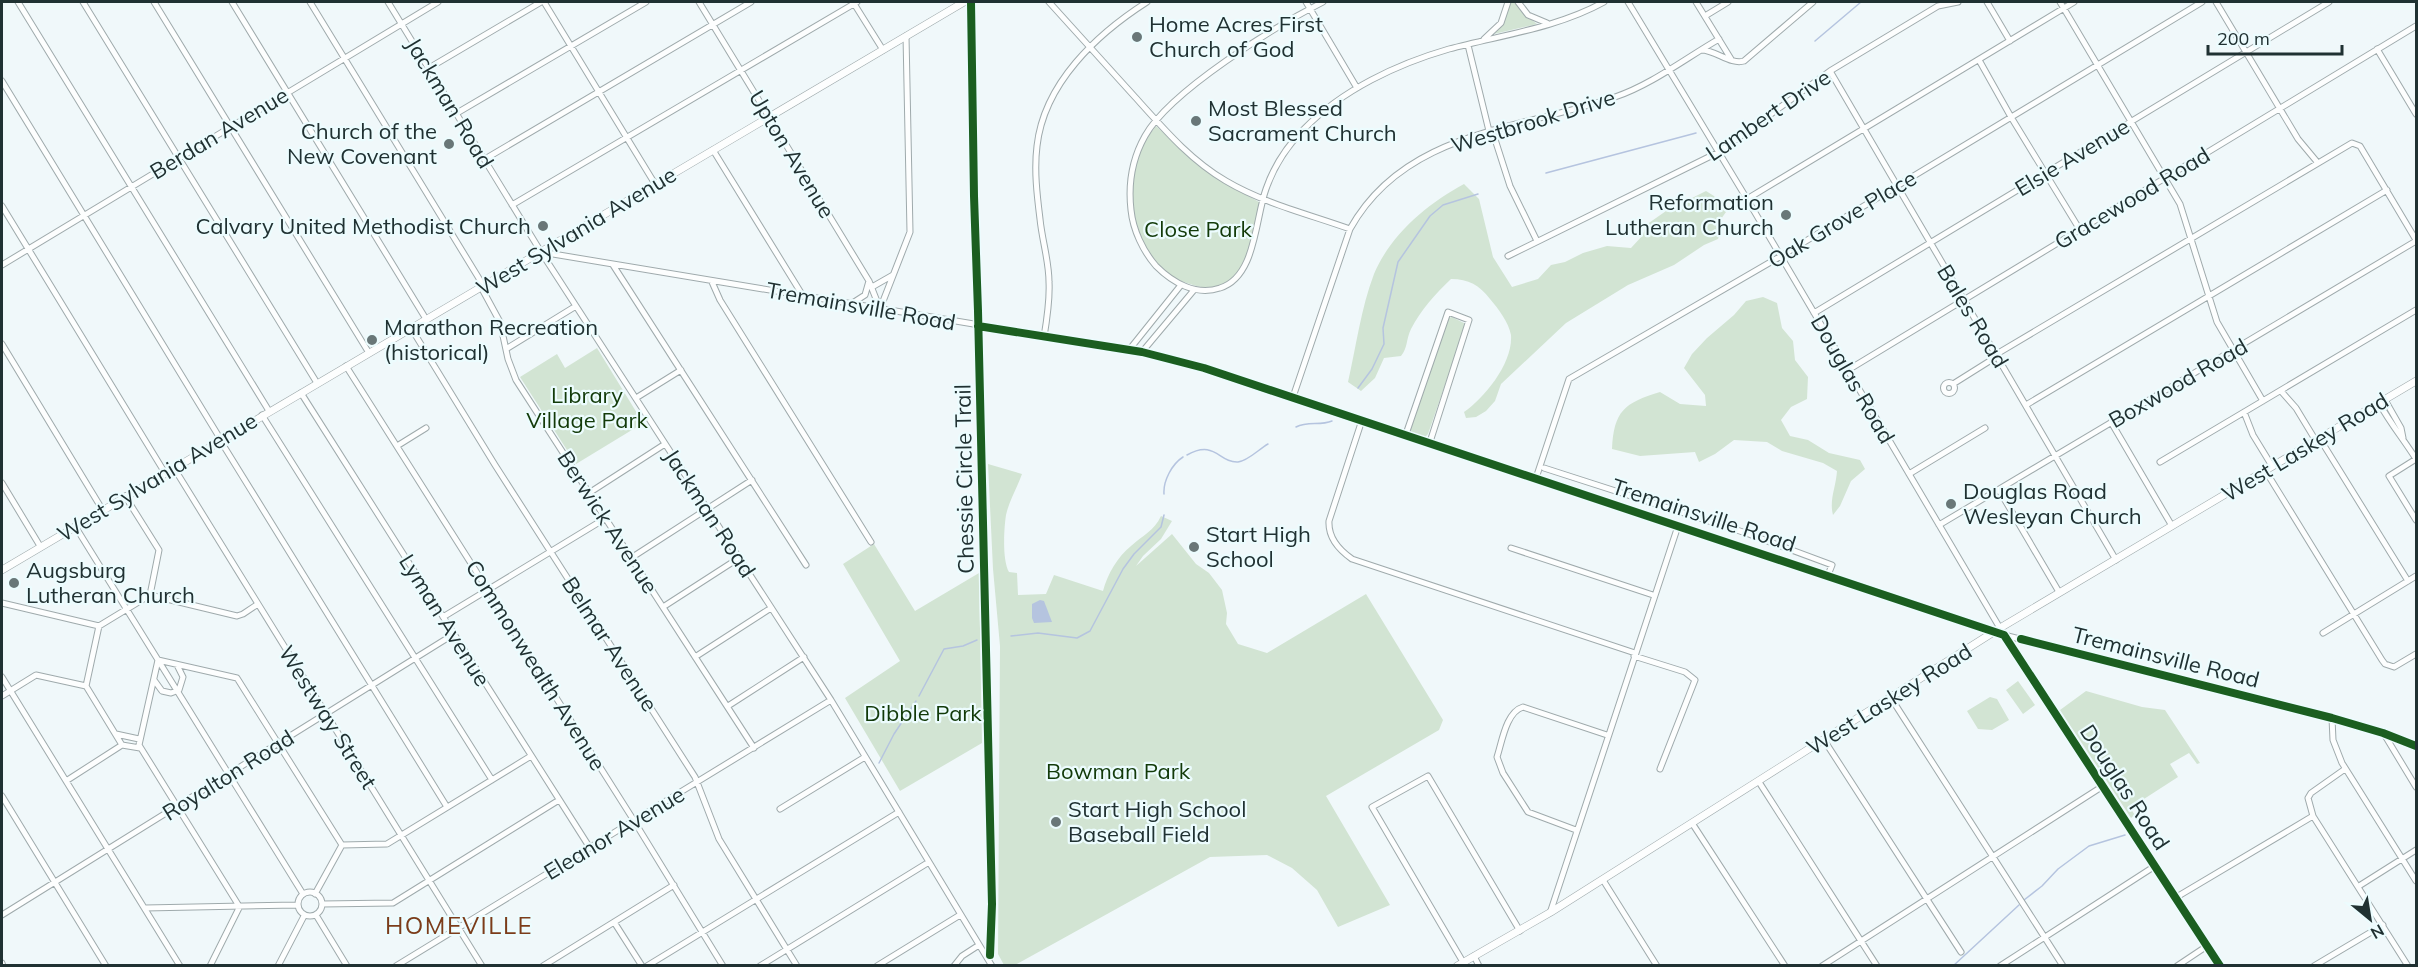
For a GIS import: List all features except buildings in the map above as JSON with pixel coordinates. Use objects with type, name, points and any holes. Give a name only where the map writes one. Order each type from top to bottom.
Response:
[{"type":"main road","name":"West Sylvania Avenue","points":[[2,570],[964,2]]},
{"type":"main road","name":"West Laskey Road","points":[[1460,964],[1550,914],[2059,592],[2416,381]]},
{"type":"street","points":[[18,2],[415,658],[492,780]]},
{"type":"street","points":[[83,2],[317,383]]},
{"type":"street","points":[[154,2],[369,353]]},
{"type":"street","points":[[232,2],[426,319]]},
{"type":"street","name":"Berwick Avenue","points":[[310,2],[482,286],[500,322],[510,366],[516,380],[754,748]]},
{"type":"street","name":"Jackman Road","points":[[388,2],[541,252],[831,700],[992,966]]},
{"type":"street","name":"Berdan Avenue","points":[[2,265],[438,2]]},
{"type":"street","points":[[429,68],[542,2],[655,184]]},
{"type":"street","points":[[457,113],[646,2]]},
{"type":"street","name":"Upton Avenue","points":[[699,2],[870,284],[879,309]]},
{"type":"street","points":[[485,159],[751,2]]},
{"type":"street","points":[[512,205],[855,2],[883,50]]},
{"type":"street","points":[[1049,2],[1186,152],[1212,172],[1239,189],[1262,199],[1350,229]]},
{"type":"street","points":[[1044,337],[1049,282],[1040,220],[1036,170],[1037,144],[1049,106],[1073,64],[1089,46],[1147,2]]},
{"type":"street","points":[[1306,2],[1357,88]]},
{"type":"street","points":[[1323,2],[1310,8],[1199,81],[1156,120],[1140,146],[1132,169],[1131,215],[1141,242],[1152,261],[1168,277],[1181,285],[1191,289],[1220,289],[1238,278],[1246,263],[1262,199],[1276,166],[1298,134],[1330,106],[1357,88],[1408,63],[1549,24],[1587,11],[1604,2]]},
{"type":"street","points":[[1480,42],[1501,23],[1508,2]]},
{"type":"street","points":[[1518,2],[1528,15],[1537,21],[1549,24]]},
{"type":"street","name":"Douglas Road","points":[[1628,2],[1815,313],[2000,631],[2220,966]]},
{"type":"street","points":[[1696,2],[1732,60]]},
{"type":"street","points":[[1705,16],[1728,2]]},
{"type":"street","points":[[1803,2],[1808,8]]},
{"type":"street","points":[[1700,51],[1714,52],[1737,63],[1744,61],[1813,2]]},
{"type":"street","name":"Lambert Drive","points":[[1508,256],[1719,152],[1830,71],[1938,6],[1959,2]]},
{"type":"street","points":[[1987,2],[2010,41]]},
{"type":"street","points":[[2060,2],[2180,204],[2217,322],[2263,401]]},
{"type":"street","points":[[1747,199],[2074,2]]},
{"type":"street","name":"Oak Grove Place","points":[[1536,478],[1569,379],[1781,256],[2202,2]]},
{"type":"street","points":[[2216,2],[2298,139],[2318,163]]},
{"type":"street","name":"Elsie Avenue","points":[[1815,313],[2330,2]]},
{"type":"street","name":"Gracewood Road","points":[[1848,370],[2416,26]]},
{"type":"street","points":[[879,309],[910,232],[906,36]]},
{"type":"street","name":"Westbrook Drive","points":[[1293,397],[1350,229],[1376,191],[1398,172],[1438,150],[1491,131],[1616,97],[1719,39]]},
{"type":"street","points":[[1468,45],[1491,131],[1510,186],[1537,241]]},
{"type":"street","points":[[2377,49],[2416,114]]},
{"type":"street","points":[[1979,60],[2080,230]]},
{"type":"street","name":"Bales Road","points":[[1830,71],[2116,560]]},
{"type":"street","points":[[2,81],[447,807]]},
{"type":"street","points":[[1953,384],[2191,238],[2355,143],[2360,146],[2416,241]]},
{"type":"street","points":[[713,150],[803,296]]},
{"type":"street","points":[[2026,405],[2387,190]]},
{"type":"street","points":[[2,206],[165,473]]},
{"type":"street","name":"Boxwood Road","points":[[1939,525],[2416,241]]},
{"type":"street","name":"Tremainsville Road","points":[[541,252],[1142,352],[1204,368],[2000,631],[2332,718],[2383,733],[2416,746]]},
{"type":"street","points":[[614,265],[806,565]]},
{"type":"street","points":[[851,305],[865,295],[870,284],[895,274]]},
{"type":"street","points":[[712,282],[720,300],[870,542]]},
{"type":"street","points":[[1129,350],[1181,285]]},
{"type":"street","points":[[1142,352],[1191,289]]},
{"type":"street","points":[[506,349],[576,306]]},
{"type":"street","points":[[2160,462],[2416,310]]},
{"type":"street","points":[[1406,434],[1448,312],[1469,320],[1430,442]]},
{"type":"street","name":"Belmar Avenue","points":[[411,328],[698,782],[719,839],[797,966]]},
{"type":"street","points":[[2,344],[102,509]]},
{"type":"street","name":"Commonwealth Avenue","points":[[346,366],[723,966]]},
{"type":"street","points":[[636,398],[681,370]]},
{"type":"street","points":[[2281,391],[2318,440],[2408,581]]},
{"type":"street","name":"Lyman Avenue","points":[[301,393],[590,848]]},
{"type":"street","points":[[2382,401],[2395,431],[2403,438],[2416,459],[2389,476],[2416,520]]},
{"type":"street","points":[[2244,412],[2269,468],[2385,664],[2394,667],[2416,654]]},
{"type":"street","points":[[1362,420],[1329,525],[1335,543],[1352,559],[1685,672],[1695,680],[1660,769]]},
{"type":"street","points":[[2111,422],[2172,526]]},
{"type":"street","points":[[397,446],[426,428]]},
{"type":"street","points":[[1909,474],[1985,428]]},
{"type":"street","points":[[589,493],[665,444]]},
{"type":"street","name":"Westway Street","points":[[174,468],[482,966]]},
{"type":"street","points":[[1544,468],[1746,532],[1832,565],[1828,575]]},
{"type":"street","points":[[632,558],[752,480]]},
{"type":"street","points":[[2,483],[40,546]]},
{"type":"street","points":[[1999,490],[2059,592]]},
{"type":"street","points":[[125,496],[159,550],[150,595]]},
{"type":"street","points":[[443,617],[606,518]]},
{"type":"street","points":[[75,526],[303,894]]},
{"type":"street","points":[[1550,914],[1653,595],[1678,526]]},
{"type":"street","points":[[1510,548],[1653,595]]},
{"type":"street","points":[[663,607],[739,558]]},
{"type":"street","points":[[2323,633],[2416,576]]},
{"type":"street","points":[[2,603],[99,626],[150,595],[237,615],[243,614],[258,604]]},
{"type":"street","points":[[695,657],[771,608]]},
{"type":"street","points":[[99,626],[86,686],[123,746]]},
{"type":"street","name":"Royalton Road","points":[[2,915],[454,634]]},
{"type":"street","points":[[728,706],[804,657]]},
{"type":"street","points":[[158,660],[237,678],[342,844]]},
{"type":"street","points":[[158,660],[139,739],[140,748],[240,906]]},
{"type":"street","points":[[153,678],[162,691],[171,693],[177,691],[181,686],[183,676],[176,664]]},
{"type":"street","points":[[2,696],[38,675],[86,686]]},
{"type":"street","points":[[2,677],[180,966]]},
{"type":"street","points":[[1891,698],[2063,966]]},
{"type":"street","name":"Eleanor Avenue","points":[[396,966],[831,700]]},
{"type":"street","points":[[1576,830],[1528,812],[1503,773],[1497,757],[1513,714],[1522,707],[1607,735]]},
{"type":"street","points":[[2332,718],[2333,740],[2345,769],[2416,881]]},
{"type":"street","points":[[2383,733],[2416,786]]},
{"type":"street","points":[[116,734],[139,739]]},
{"type":"street","points":[[1824,740],[1961,952]]},
{"type":"street","points":[[66,781],[123,746],[140,748]]},
{"type":"street","points":[[342,844],[383,844],[531,756]]},
{"type":"street","points":[[780,809],[865,757]]},
{"type":"street","points":[[2345,769],[2311,793],[2308,798],[2313,816],[2408,966]]},
{"type":"street","points":[[1460,964],[1372,807],[1428,776],[1520,931]]},
{"type":"street","points":[[1759,782],[1877,966]]},
{"type":"street","points":[[1822,966],[2103,786]]},
{"type":"street","points":[[2,796],[106,966]]},
{"type":"street","points":[[322,904],[393,903],[559,800]]},
{"type":"street","points":[[647,966],[899,812]]},
{"type":"street","points":[[2175,898],[2313,816]]},
{"type":"street","points":[[1692,824],[1785,966]]},
{"type":"street","points":[[315,894],[342,844]]},
{"type":"street","points":[[2359,886],[2416,850]]},
{"type":"street","points":[[760,966],[929,862]]},
{"type":"street","points":[[2000,966],[2155,866]]},
{"type":"street","points":[[1603,880],[1658,966]]},
{"type":"street","points":[[543,966],[674,885]]},
{"type":"street","points":[[297,905],[303,894],[309,892],[315,894],[320,898],[322,904],[316,915]]},
{"type":"street","points":[[145,908],[297,905]]},
{"type":"street","points":[[297,905],[304,916]]},
{"type":"street","points":[[210,966],[240,906]]},
{"type":"street","points":[[304,916],[316,915]]},
{"type":"street","points":[[316,915],[347,966]]},
{"type":"street","points":[[877,966],[960,915]]},
{"type":"street","points":[[278,966],[304,916]]},
{"type":"street","points":[[614,922],[642,966]]},
{"type":"street","points":[[2314,966],[2383,925]]},
{"type":"street","points":[[954,966],[962,956],[979,945]]},
{"type":"street","points":[[2177,966],[2207,946]]},
{"type":"street","points":[[1474,956],[1479,966]]},
{"type":"green space","points":[[1509,2],[1516,2],[1523,13],[1537,24],[1494,34],[1500,27]]},
{"type":"green space","name":"Close Park","points":[[1156,126],[1192,159],[1259,202],[1246,256],[1236,275],[1225,283],[1202,287],[1170,275],[1153,260],[1141,240],[1134,217],[1132,192],[1135,168],[1143,146]]},
{"type":"green space","points":[[1464,184],[1479,199],[1493,257],[1512,287],[1538,279],[1551,265],[1565,262],[1583,253],[1607,246],[1631,248],[1643,235],[1646,225],[1666,211],[1706,191],[1714,196],[1726,212],[1716,226],[1721,232],[1718,239],[1704,245],[1674,265],[1628,285],[1566,323],[1501,384],[1495,401],[1486,411],[1476,417],[1466,418],[1464,412],[1489,388],[1503,368],[1511,335],[1500,311],[1482,290],[1463,280],[1451,279],[1439,290],[1415,322],[1401,356],[1384,358],[1375,378],[1361,391],[1348,382],[1366,300],[1381,259],[1400,233],[1424,211]]},
{"type":"green space","points":[[1763,297],[1777,303],[1782,328],[1793,341],[1795,360],[1808,377],[1807,399],[1791,407],[1781,420],[1790,436],[1808,440],[1829,453],[1860,460],[1865,469],[1851,481],[1840,506],[1833,515],[1832,499],[1837,471],[1823,463],[1782,451],[1767,442],[1734,440],[1699,462],[1695,452],[1640,456],[1612,449],[1615,426],[1619,417],[1623,410],[1638,400],[1660,392],[1680,404],[1706,406],[1705,395],[1684,368],[1692,354],[1746,301]]},
{"type":"green space","points":[[1452,317],[1466,324],[1425,437],[1411,432],[1411,428],[1448,318]]},
{"type":"green space","name":"Library Village Park","points":[[597,348],[640,418],[645,422],[576,464],[520,377],[557,354],[565,368]]},
{"type":"green space","name":"Bowman Park","points":[[988,464],[1022,474],[1007,510],[1004,536],[1007,567],[1009,572],[1017,573],[1018,595],[1046,594],[1054,575],[1103,591],[1117,560],[1152,529],[1161,516],[1172,521],[1161,539],[1136,566],[1172,534],[1196,564],[1209,573],[1222,590],[1227,613],[1226,624],[1238,644],[1267,653],[1366,594],[1443,720],[1439,730],[1326,796],[1390,905],[1338,927],[1317,890],[1292,868],[1267,855],[1210,857],[1015,965],[1004,965],[998,954],[1000,646],[993,569]]},
{"type":"green space","name":"Dibble Park","points":[[874,544],[915,611],[979,573],[982,743],[900,791],[845,698],[900,661],[843,564]]},
{"type":"green space","points":[[2018,681],[2035,705],[2023,714],[2006,690]]},
{"type":"green space","points":[[2086,691],[2142,707],[2165,710],[2200,763],[2197,764],[2189,753],[2170,764],[2178,777],[2130,808],[2135,815],[2131,818],[2060,710]]},
{"type":"green space","points":[[1990,697],[1997,699],[2009,720],[1992,730],[1978,729],[1967,711]]},
{"type":"water","points":[[1040,600],[1044,601],[1052,622],[1034,623],[1032,604]]},
{"type":"waterway","points":[[1815,41],[1861,2]]},
{"type":"waterway","points":[[1546,173],[1696,133]]},
{"type":"waterway","points":[[1358,388],[1372,369],[1384,344],[1383,328],[1398,262],[1430,216],[1443,205],[1478,194]]},
{"type":"waterway","points":[[1296,427],[1332,421]]},
{"type":"waterway","points":[[1187,455],[1204,449],[1238,462],[1250,457],[1268,444]]},
{"type":"waterway","points":[[1164,494],[1169,473],[1183,457]]},
{"type":"waterway","points":[[1011,636],[1038,633],[1077,638],[1090,631],[1123,569],[1134,554],[1161,527],[1164,515]]},
{"type":"waterway","points":[[919,696],[944,649],[963,646],[977,640]]},
{"type":"waterway","points":[[879,763],[894,734],[916,701]]},
{"type":"waterway","points":[[2024,900],[2058,869],[2089,846],[2125,835]]},
{"type":"waterway","points":[[1953,966],[2019,905]]},
{"type":"cycle path","name":"Chessie Circle Trail","points":[[971,2],[992,904],[990,955]]},
{"type":"cycle path","points":[[978,326],[1142,352],[1204,368],[2004,635],[2220,966]]},
{"type":"cycle path","points":[[2021,639],[2332,718],[2383,733],[2416,746]]},
{"type":"place","name":"Home Acres First Church of God","points":[[1137,37]]},
{"type":"place","name":"Most Blessed Sacrament Church","points":[[1196,121]]},
{"type":"place","name":"Church of the New Covenant","points":[[449,144]]},
{"type":"place","name":"Reformation Lutheran Church","points":[[1786,215]]},
{"type":"place","name":"Calvary United Methodist Church","points":[[543,226]]},
{"type":"place","name":"Marathon Recreation (historical)","points":[[372,340]]},
{"type":"place","name":"Douglas Road Wesleyan Church","points":[[1951,504]]},
{"type":"place","name":"Start High School","points":[[1194,547]]},
{"type":"place","name":"Augsburg Lutheran Church","points":[[14,583]]},
{"type":"place","name":"Start High School Baseball Field","points":[[1056,822]]},
{"type":"district","name":"HOMEVILLE","points":[[459,925]]}]
